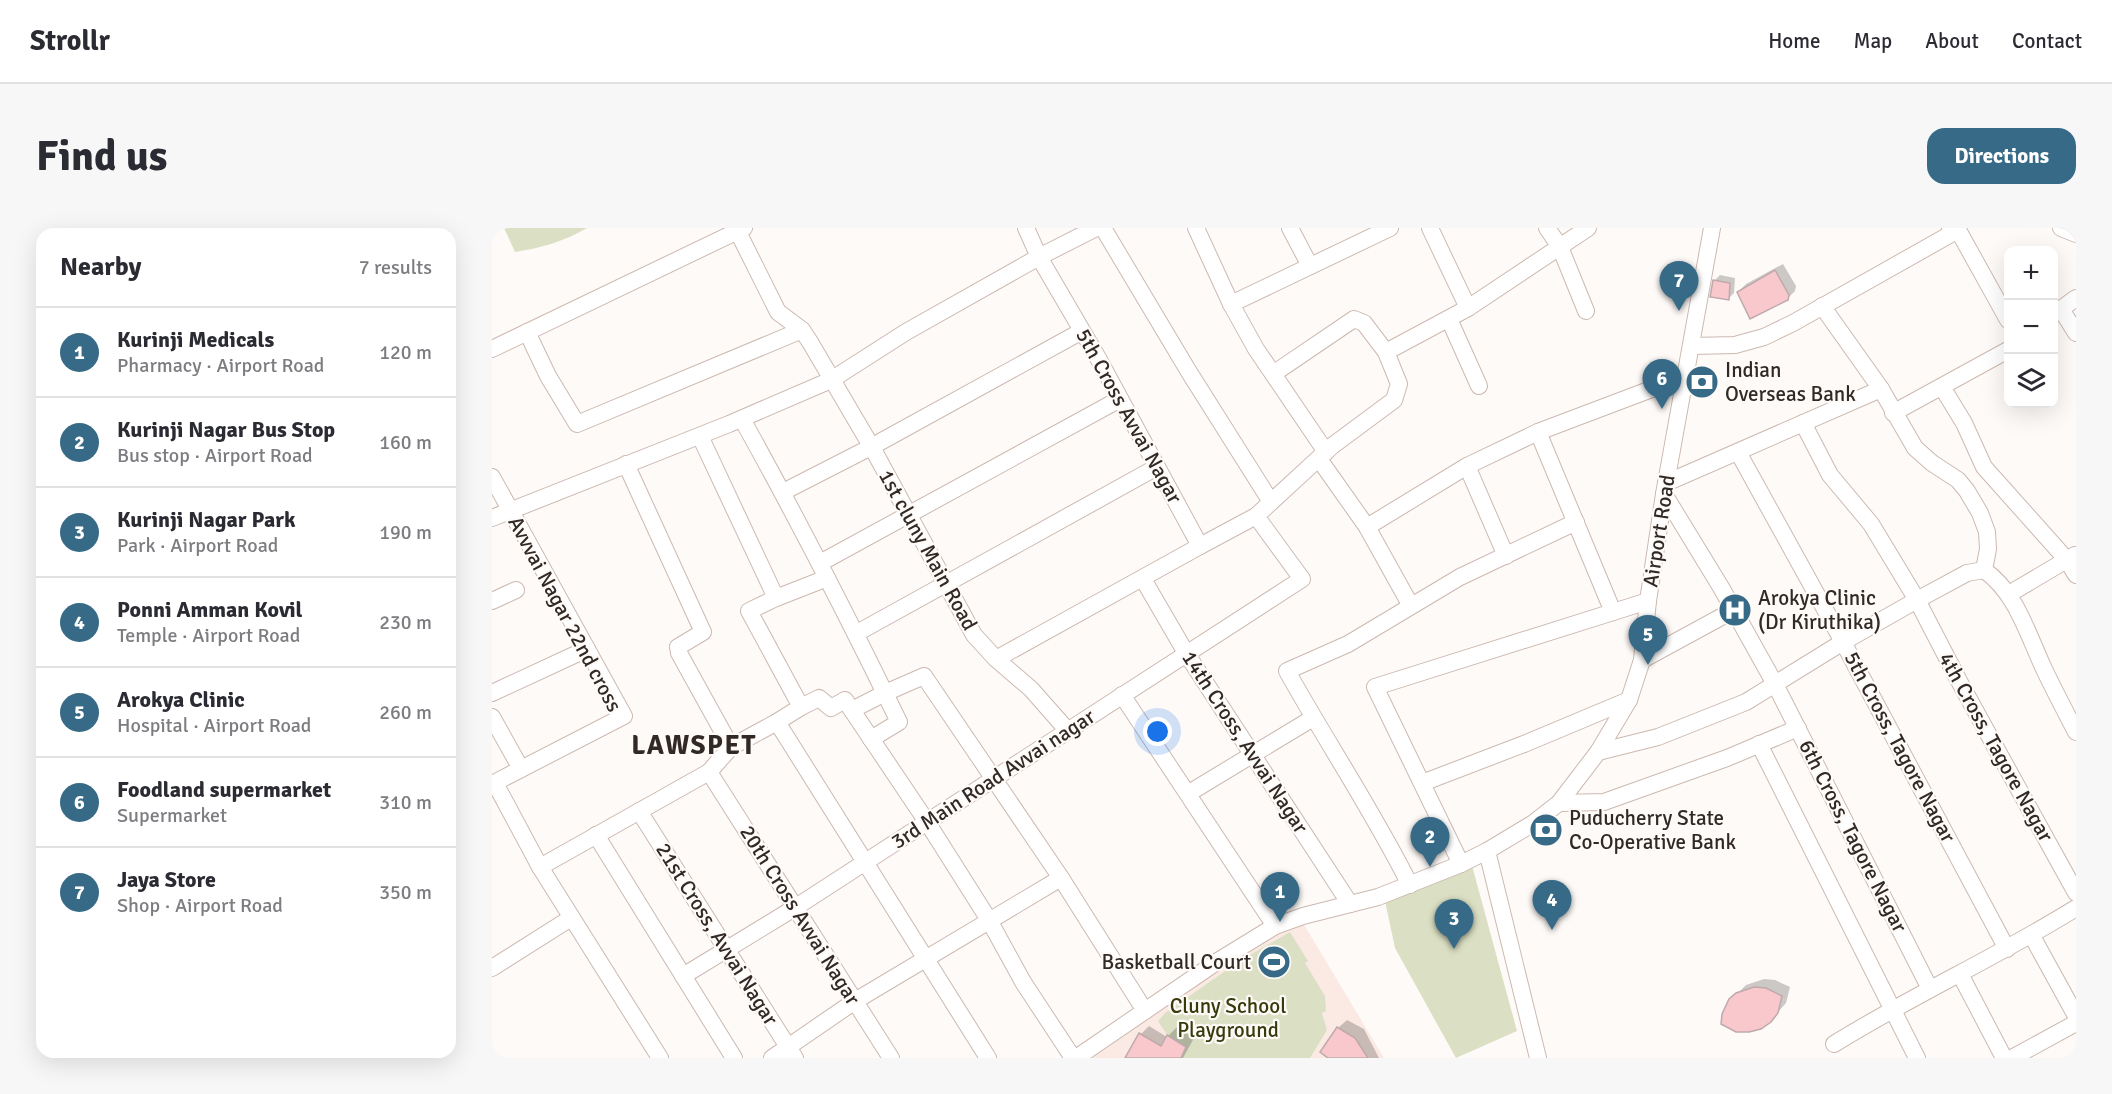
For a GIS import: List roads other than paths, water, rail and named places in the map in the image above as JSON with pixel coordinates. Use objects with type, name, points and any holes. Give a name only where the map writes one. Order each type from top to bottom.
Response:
[{"type":"street","name":"5th Cross Avvai Nagar","points":[[1026,228],[1039,257],[1200,546]]},
{"type":"street","points":[[492,518],[742,419],[831,380],[906,332],[1039,257],[1096,228]]},
{"type":"street","points":[[1103,228],[1270,502]]},
{"type":"street","points":[[1196,228],[1232,304],[1367,527],[1411,606]]},
{"type":"street","points":[[1290,228],[1310,267]]},
{"type":"street","points":[[1430,228],[1468,308]]},
{"type":"street","points":[[1547,228],[1560,247],[1586,311]]},
{"type":"street","points":[[1386,352],[1468,308],[1588,228]]},
{"type":"street","name":"Airport Road","points":[[1074,1058],[1218,961],[1275,926],[1378,897],[1461,864],[1532,824],[1559,803],[1598,752],[1629,700],[1642,660],[1648,601],[1665,489],[1712,228]]},
{"type":"street","points":[[2061,228],[2076,234]]},
{"type":"street","points":[[492,349],[739,229],[778,312],[802,330]]},
{"type":"street","points":[[1232,304],[1384,229]]},
{"type":"street","points":[[1692,346],[1735,345],[1764,338],[1954,229],[2004,313]]},
{"type":"street","points":[[2058,311],[2076,298]]},
{"type":"street","points":[[1822,306],[1881,389],[1915,448],[1932,463],[1958,480],[1980,513],[1987,532],[1988,549],[1984,570]]},
{"type":"street","points":[[2058,313],[2076,333]]},
{"type":"street","points":[[996,658],[1256,516],[1323,455],[1394,400],[1399,384],[1386,352],[1364,323],[1354,319],[1273,374]]},
{"type":"street","points":[[1449,319],[1479,386]]},
{"type":"street","points":[[527,332],[548,376],[577,424],[802,330]]},
{"type":"street","name":"1st cluny Main Road","points":[[802,330],[910,516],[974,635],[1031,689],[1068,731]]},
{"type":"street","points":[[783,492],[871,447],[1082,331]]},
{"type":"street","points":[[1893,413],[2004,352]]},
{"type":"street","points":[[1367,527],[1467,466],[1538,432],[1686,376]]},
{"type":"street","points":[[1942,387],[1964,423],[1984,467],[2071,557],[2076,575]]},
{"type":"street","points":[[1665,489],[1738,452],[1881,389]]},
{"type":"street","points":[[801,707],[748,611],[776,598],[910,516],[1120,399]]},
{"type":"street","points":[[742,419],[857,633],[899,722],[871,739]]},
{"type":"street","name":"4th Cross, Tagore Nagar","points":[[1803,423],[1830,475],[1871,524],[1917,600],[1964,691],[2076,893]]},
{"type":"street","points":[[1538,432],[1613,612]]},
{"type":"street","points":[[700,436],[776,598]]},
{"type":"street","name":"5th Cross, Tagore Nagar","points":[[1738,452],[1843,642],[2007,949]]},
{"type":"street","points":[[626,464],[704,632],[678,647],[679,653],[731,747]]},
{"type":"street","points":[[1467,466],[1506,556]]},
{"type":"street","points":[[857,633],[1157,467]]},
{"type":"street","name":"Avvvai Nagar 22nd cross","points":[[492,477],[624,716],[494,784]]},
{"type":"street","name":"6th Cross, Tagore Nagar","points":[[1665,489],[1775,684],[1930,989]]},
{"type":"street","name":"3rd Main Road Avvai nagar","points":[[683,976],[796,907],[1302,579],[1256,516]]},
{"type":"street","points":[[1410,885],[1391,846],[1312,718],[1287,671],[1348,644],[1460,577],[1576,522]]},
{"type":"street","points":[[2008,594],[2071,557]]},
{"type":"street","points":[[1598,752],[1658,737],[1746,702],[1843,642],[1917,600],[1967,573],[1984,570],[1996,578],[2008,594],[2076,732]]},
{"type":"street","name":"14th Cross, Avvai Nagar","points":[[1143,579],[1186,653],[1350,904]]},
{"type":"street","points":[[492,601],[516,590]]},
{"type":"street","points":[[1461,864],[1375,687],[1648,601]]},
{"type":"street","points":[[1642,660],[1734,610]]},
{"type":"street","points":[[492,693],[587,649]]},
{"type":"street","points":[[852,710],[924,676],[1061,878],[1145,1011]]},
{"type":"street","points":[[1122,695],[1275,926]]},
{"type":"street","points":[[540,867],[709,772],[731,747],[801,707],[819,698],[831,708],[845,699],[927,822],[989,920],[1023,982],[1074,1058]]},
{"type":"street","points":[[1422,783],[1629,700]]},
{"type":"street","points":[[492,717],[521,769]]},
{"type":"street","points":[[1189,793],[1312,718]]},
{"type":"street","points":[[777,722],[988,1058]]},
{"type":"street","points":[[1559,803],[1604,802],[1798,728]]},
{"type":"street","points":[[1759,744],[1917,1058]]},
{"type":"street","name":"20th Cross Avvai Nagar","points":[[709,772],[891,1058]]},
{"type":"street","points":[[494,784],[540,867],[656,1056]]},
{"type":"street","name":"21st Cross, Avvai Nagar","points":[[639,811],[792,1052]]},
{"type":"street","points":[[596,835],[734,1058]]},
{"type":"street","points":[[1487,851],[1539,1058]]},
{"type":"street","points":[[772,1058],[792,1052],[855,1001],[1061,878]]},
{"type":"street","points":[[1834,1044],[1892,1009],[2032,936],[2076,908]]},
{"type":"street","points":[[494,961],[571,918]]},
{"type":"street","points":[[2032,936],[2076,1016]]},
{"type":"street","points":[[1960,974],[2004,1058]]},
{"type":"street","points":[[2012,1058],[2076,1023]]},
{"type":"place","name":"Jaya Store","points":[[1679,311]]},
{"type":"place","name":"Indian Overseas Bank","points":[[1702,382]]},
{"type":"place","name":"Foodland supermarket","points":[[1662,409]]},
{"type":"place","name":"Arokya Clinic (Dr Kiruthika)","points":[[1735,610]]},
{"type":"place","name":"Arokya Clinic","points":[[1648,665]]},
{"type":"place","name":"Puducherry State Co-Operative Bank","points":[[1546,830]]},
{"type":"place","name":"Kurinji Nagar Bus Stop","points":[[1430,867]]},
{"type":"place","name":"Kurinji Medicals","points":[[1280,922]]},
{"type":"place","name":"Ponni Amman Kovil","points":[[1552,930]]},
{"type":"place","name":"Kurinji Nagar Park","points":[[1454,949]]},
{"type":"place","name":"Basketball Court","points":[[1274,962]]},
{"type":"district","name":"LAWSPET","points":[[694,745]]},
{"type":"park label","name":"Cluny School Playground","points":[[1228,1018]]}]
